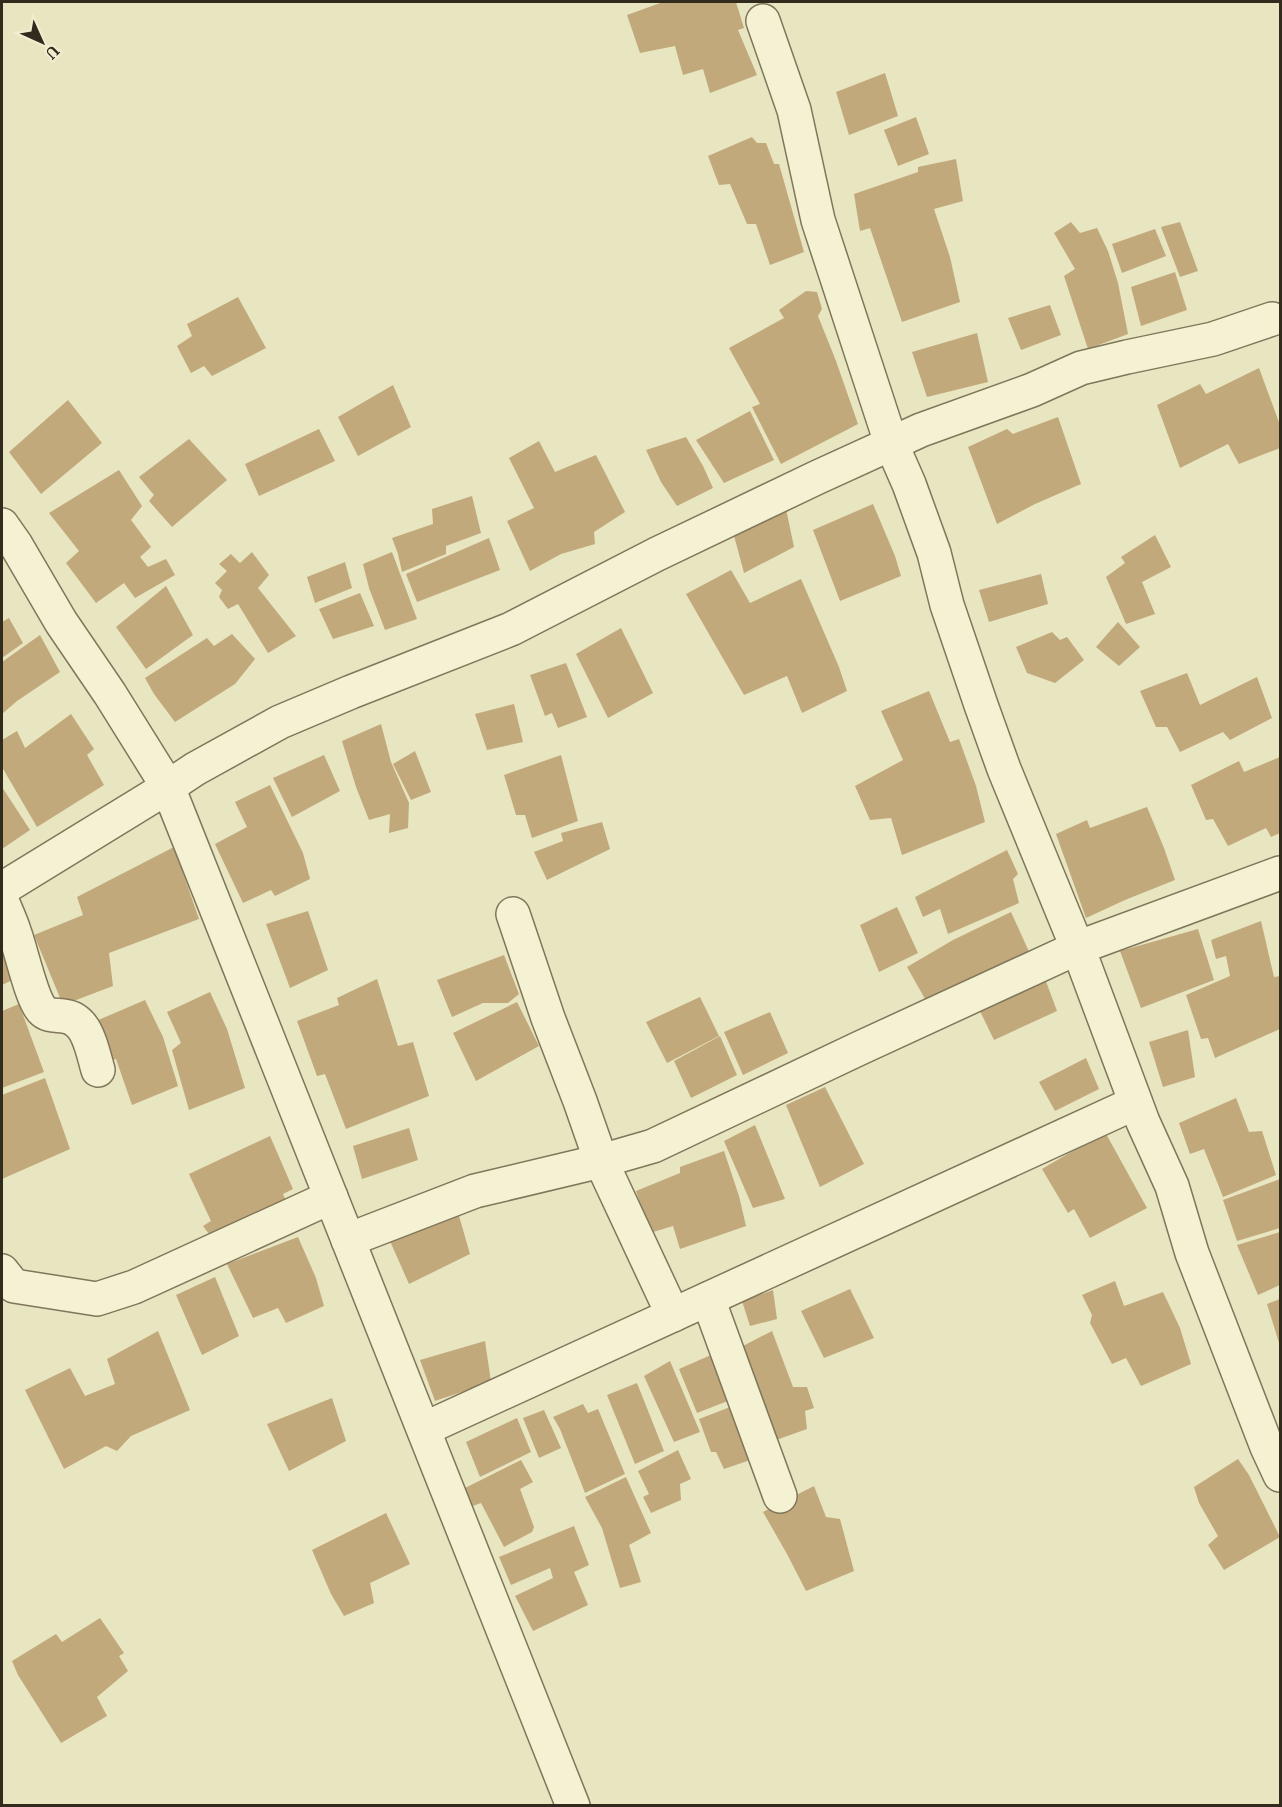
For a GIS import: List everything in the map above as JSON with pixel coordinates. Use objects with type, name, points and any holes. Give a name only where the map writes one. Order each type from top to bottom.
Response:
[{"type":"street","points":[[763,21],[794,110],[818,220],[891,443],[909,484],[934,553],[947,605],[1004,769],[1077,948],[1135,1103],[1172,1186],[1192,1253],[1267,1447],[1281,1475]]},
{"type":"street","points":[[2,889],[195,769],[280,722],[511,629],[657,554],[891,443],[1022,394],[1081,368],[1213,339],[1272,319]]},
{"type":"street","points":[[2,525],[61,622],[110,694],[168,787],[573,1806]]},
{"type":"street","points":[[348,1240],[475,1191],[653,1146],[1077,948],[1281,873]]},
{"type":"street","points":[[2,901],[34,995],[41,1009],[49,1014],[78,1020],[85,1030],[98,1070]]},
{"type":"street","points":[[513,914],[548,1018],[601,1161],[673,1315]]},
{"type":"street","points":[[424,1429],[1135,1103]]},
{"type":"street","points":[[6,1283],[97,1299],[134,1287],[331,1197]]},
{"type":"street","points":[[708,1299],[780,1496]]},
{"type":"building","points":[[663,2],[736,2],[744,28],[738,30],[757,75],[710,93],[703,69],[683,75],[675,46],[640,53],[627,15]]},
{"type":"building","points":[[885,73],[898,116],[849,135],[836,92]]},
{"type":"building","points":[[916,117],[929,154],[898,166],[884,130]]},
{"type":"building","points":[[752,137],[757,143],[766,143],[774,164],[779,164],[804,252],[770,265],[756,224],[747,224],[730,184],[719,185],[708,156]]},
{"type":"building","points":[[956,159],[963,201],[934,209],[950,257],[960,302],[902,322],[870,228],[860,231],[854,194],[918,172],[918,167]]},
{"type":"building","points":[[1071,222],[1080,233],[1097,228],[1108,251],[1118,283],[1128,334],[1088,349],[1064,276],[1075,269],[1054,233]]},
{"type":"building","points":[[1180,222],[1198,271],[1180,277],[1161,227]]},
{"type":"building","points":[[1155,229],[1166,256],[1122,273],[1112,244]]},
{"type":"building","points":[[1175,272],[1187,310],[1141,326],[1131,287]]},
{"type":"building","points":[[806,291],[817,292],[822,309],[818,316],[858,424],[781,464],[752,407],[760,404],[729,348],[784,318],[779,310]]},
{"type":"building","points":[[238,297],[266,348],[212,376],[204,366],[191,373],[177,346],[192,336],[187,324]]},
{"type":"building","points":[[1050,305],[1061,335],[1021,350],[1008,318]]},
{"type":"building","points":[[977,333],[988,382],[927,397],[912,352]]},
{"type":"building","points":[[1259,368],[1280,425],[1280,448],[1239,464],[1228,444],[1180,468],[1157,405],[1200,384],[1206,394]]},
{"type":"building","points":[[393,385],[411,427],[358,456],[338,417]]},
{"type":"building","points":[[68,400],[102,443],[41,494],[9,452]]},
{"type":"building","points":[[750,411],[774,460],[724,483],[696,440]]},
{"type":"building","points":[[1058,417],[1081,484],[997,524],[968,447],[1007,429],[1013,434]]},
{"type":"building","points":[[319,429],[335,461],[259,496],[245,464]]},
{"type":"building","points":[[686,437],[713,488],[677,506],[661,482],[646,450]]},
{"type":"building","points":[[189,439],[227,480],[172,527],[149,501],[154,495],[139,477]]},
{"type":"building","points":[[539,441],[555,472],[596,455],[625,512],[594,532],[595,544],[561,554],[530,571],[507,521],[534,508],[509,458]]},
{"type":"building","points":[[119,470],[142,506],[131,520],[151,547],[140,557],[148,567],[166,559],[175,575],[135,598],[124,583],[96,603],[66,563],[79,551],[49,513]]},
{"type":"building","points":[[472,496],[481,533],[446,546],[446,554],[402,572],[392,538],[433,524],[432,509]]},
{"type":"building","points":[[873,504],[901,576],[840,601],[813,530]]},
{"type":"building","points":[[786,509],[794,547],[744,573],[733,532]]},
{"type":"building","points":[[1155,535],[1171,567],[1142,582],[1155,614],[1126,624],[1106,577],[1125,563],[1121,557]]},
{"type":"building","points":[[489,538],[500,570],[417,602],[406,574]]},
{"type":"building","points":[[252,552],[269,575],[258,588],[296,636],[268,653],[238,604],[228,609],[219,597],[222,590],[215,583],[227,571],[219,564],[231,554],[240,563]]},
{"type":"building","points":[[392,552],[417,619],[385,630],[369,588],[363,564]]},
{"type":"building","points":[[345,562],[352,588],[315,603],[307,577]]},
{"type":"building","points":[[731,570],[750,603],[801,579],[847,691],[802,713],[787,676],[744,695],[686,594]]},
{"type":"building","points":[[1041,574],[1048,604],[989,622],[979,590]]},
{"type":"building","points":[[166,586],[193,635],[146,669],[116,627]]},
{"type":"building","points":[[360,593],[374,626],[333,639],[319,609]]},
{"type":"building","points":[[9,618],[23,643],[2,658],[2,622]]},
{"type":"building","points":[[1118,622],[1140,647],[1119,666],[1096,647]]},
{"type":"building","points":[[621,628],[653,693],[608,718],[576,654]]},
{"type":"building","points":[[1052,632],[1060,640],[1067,637],[1084,660],[1055,683],[1027,673],[1016,647]]},
{"type":"building","points":[[232,634],[255,659],[235,684],[175,722],[145,678],[207,638],[214,646]]},
{"type":"building","points":[[40,635],[60,672],[2,714],[2,662]]},
{"type":"building","points":[[566,663],[587,717],[558,728],[552,713],[545,716],[530,675]]},
{"type":"building","points":[[1187,673],[1200,705],[1257,677],[1272,718],[1230,740],[1223,732],[1180,752],[1167,727],[1156,727],[1140,691]]},
{"type":"building","points":[[929,691],[950,742],[959,739],[976,786],[985,822],[902,855],[891,818],[870,820],[855,786],[903,760],[881,711]]},
{"type":"building","points":[[514,704],[523,742],[487,750],[475,714]]},
{"type":"building","points":[[71,714],[94,749],[87,755],[104,785],[37,827],[2,767],[2,740],[17,731],[25,748]]},
{"type":"building","points":[[381,724],[391,762],[409,803],[408,828],[389,833],[390,814],[369,820],[342,741]]},
{"type":"building","points":[[415,751],[431,792],[411,800],[393,764]]},
{"type":"building","points":[[324,755],[340,791],[292,817],[273,778]]},
{"type":"building","points":[[561,755],[578,821],[532,838],[525,815],[516,815],[504,775]]},
{"type":"building","points":[[1280,757],[1280,833],[1271,837],[1266,828],[1228,846],[1213,819],[1206,820],[1191,785],[1239,761],[1244,772]]},
{"type":"building","points":[[270,785],[303,853],[310,879],[275,896],[271,890],[243,903],[215,844],[247,827],[235,802]]},
{"type":"building","points":[[2,787],[30,830],[2,849]]},
{"type":"building","points":[[1147,807],[1175,880],[1086,918],[1056,834],[1087,820],[1090,828]]},
{"type":"building","points":[[602,822],[610,849],[547,880],[534,852],[563,841],[561,833]]},
{"type":"building","points":[[174,847],[199,919],[109,953],[113,986],[63,1005],[34,935],[83,915],[77,897]]},
{"type":"building","points":[[1007,850],[1018,874],[1013,879],[1019,903],[948,934],[940,909],[923,917],[915,897]]},
{"type":"building","points":[[897,907],[918,953],[879,972],[860,925]]},
{"type":"building","points":[[308,911],[328,970],[290,988],[266,924]]},
{"type":"building","points":[[1011,912],[1031,956],[929,1006],[907,967],[953,940]]},
{"type":"building","points":[[1261,921],[1274,977],[1280,976],[1280,1029],[1215,1058],[1208,1038],[1201,1039],[1186,995],[1230,976],[1226,956],[1216,959],[1211,940]]},
{"type":"building","points":[[2,926],[23,975],[2,985]]},
{"type":"building","points":[[1198,929],[1214,980],[1141,1008],[1120,951]]},
{"type":"building","points":[[504,955],[519,994],[508,1003],[483,1003],[452,1017],[437,980]]},
{"type":"building","points":[[1044,976],[1057,1011],[994,1040],[978,1007]]},
{"type":"building","points":[[377,979],[398,1046],[413,1042],[429,1096],[346,1129],[325,1074],[317,1076],[297,1021],[339,1005],[337,998]]},
{"type":"building","points":[[210,992],[227,1029],[245,1088],[189,1110],[172,1050],[181,1043],[167,1012]]},
{"type":"building","points":[[700,997],[719,1036],[667,1063],[646,1022]]},
{"type":"building","points":[[145,1000],[163,1037],[178,1086],[132,1105],[116,1059],[102,1063],[89,1024]]},
{"type":"building","points":[[517,1002],[539,1046],[476,1081],[453,1033]]},
{"type":"building","points":[[19,1004],[44,1072],[2,1088],[2,1011]]},
{"type":"building","points":[[770,1012],[788,1053],[743,1075],[724,1032]]},
{"type":"building","points":[[1188,1030],[1195,1077],[1163,1087],[1149,1042]]},
{"type":"building","points":[[720,1036],[737,1075],[691,1098],[674,1061]]},
{"type":"building","points":[[1086,1058],[1099,1089],[1055,1111],[1039,1082]]},
{"type":"building","points":[[45,1078],[70,1149],[2,1179],[2,1095]]},
{"type":"building","points":[[825,1087],[864,1164],[820,1187],[786,1105]]},
{"type":"building","points":[[1236,1098],[1249,1132],[1262,1131],[1276,1175],[1223,1197],[1204,1149],[1190,1154],[1179,1123]]},
{"type":"building","points":[[755,1125],[785,1199],[753,1208],[724,1141]]},
{"type":"building","points":[[409,1128],[418,1160],[362,1179],[353,1146]]},
{"type":"building","points":[[1105,1132],[1147,1208],[1090,1238],[1074,1209],[1068,1213],[1042,1169]]},
{"type":"building","points":[[270,1136],[293,1189],[283,1194],[291,1213],[218,1246],[203,1226],[211,1221],[189,1174]]},
{"type":"building","points":[[724,1151],[746,1226],[680,1249],[673,1226],[650,1233],[636,1191],[680,1173],[680,1167]]},
{"type":"building","points":[[1280,1179],[1280,1228],[1237,1241],[1223,1200]]},
{"type":"building","points":[[455,1202],[470,1254],[409,1284],[386,1232]]},
{"type":"building","points":[[1280,1232],[1280,1285],[1258,1295],[1237,1245]]},
{"type":"building","points":[[298,1237],[316,1278],[324,1306],[286,1323],[278,1308],[253,1318],[227,1264]]},
{"type":"building","points":[[215,1277],[239,1336],[202,1355],[176,1295]]},
{"type":"building","points":[[1115,1281],[1124,1306],[1163,1292],[1180,1328],[1191,1364],[1141,1386],[1126,1358],[1112,1364],[1090,1323],[1092,1315],[1082,1295]]},
{"type":"building","points":[[850,1289],[874,1338],[824,1358],[801,1311]]},
{"type":"building","points":[[773,1290],[777,1319],[750,1326],[742,1301]]},
{"type":"building","points":[[1280,1299],[1280,1346],[1267,1304]]},
{"type":"building","points":[[158,1331],[190,1410],[131,1436],[117,1451],[106,1446],[64,1469],[25,1390],[70,1368],[85,1396],[115,1384],[107,1359]]},
{"type":"building","points":[[772,1331],[793,1387],[807,1387],[814,1408],[805,1411],[807,1429],[776,1440],[739,1348]]},
{"type":"building","points":[[485,1341],[491,1382],[435,1401],[420,1360]]},
{"type":"building","points":[[720,1351],[738,1397],[697,1413],[679,1369]]},
{"type":"building","points":[[670,1361],[700,1432],[674,1442],[644,1376]]},
{"type":"building","points":[[637,1383],[664,1451],[635,1464],[607,1395]]},
{"type":"building","points":[[332,1398],[346,1441],[289,1471],[267,1424]]},
{"type":"building","points":[[583,1404],[588,1413],[598,1409],[625,1474],[585,1493],[553,1417]]},
{"type":"building","points":[[738,1404],[759,1457],[724,1469],[716,1452],[711,1452],[699,1419]]},
{"type":"building","points":[[544,1410],[561,1448],[539,1458],[523,1418]]},
{"type":"building","points":[[517,1418],[531,1452],[480,1477],[466,1442]]},
{"type":"building","points":[[678,1450],[691,1479],[680,1484],[681,1500],[651,1513],[643,1497],[649,1494],[638,1471]]},
{"type":"building","points":[[1238,1459],[1249,1475],[1280,1537],[1224,1570],[1208,1545],[1218,1536],[1199,1503],[1194,1487]]},
{"type":"building","points":[[521,1460],[533,1482],[520,1489],[534,1527],[532,1532],[504,1547],[481,1503],[470,1507],[463,1489]]},
{"type":"building","points":[[626,1477],[651,1533],[629,1545],[641,1582],[620,1588],[602,1528],[585,1497]]},
{"type":"building","points":[[814,1486],[826,1517],[840,1519],[854,1571],[806,1591],[763,1512]]},
{"type":"building","points":[[386,1513],[410,1564],[370,1583],[374,1603],[344,1616],[331,1594],[312,1550]]},
{"type":"building","points":[[574,1526],[589,1565],[574,1572],[588,1605],[533,1631],[515,1596],[553,1578],[550,1568],[511,1585],[499,1557]]},
{"type":"building","points":[[100,1618],[124,1653],[119,1656],[128,1671],[97,1697],[107,1716],[61,1743],[18,1675],[12,1661],[56,1634],[62,1642]]}]
